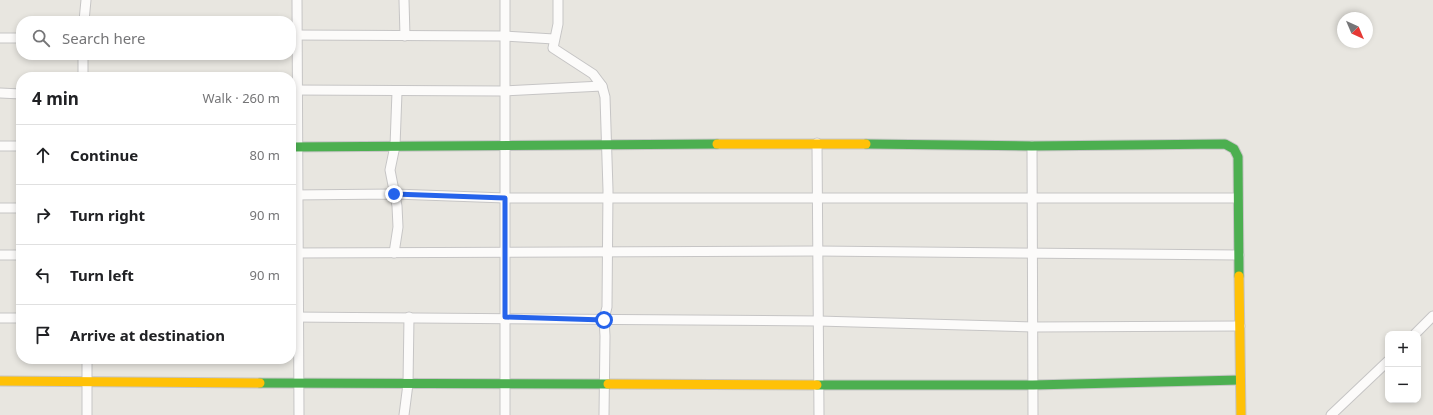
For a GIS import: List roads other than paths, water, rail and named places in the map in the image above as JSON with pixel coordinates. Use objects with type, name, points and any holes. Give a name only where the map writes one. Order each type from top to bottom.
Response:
[{"type":"street","points":[[84,16],[86,0]]},
{"type":"street","points":[[296,18],[298,0]]},
{"type":"street","points":[[404,0],[405,36]]},
{"type":"street","points":[[505,0],[505,415]]},
{"type":"street","points":[[558,0],[558,24],[553,48],[593,74],[602,86],[606,97],[608,198],[607,307],[604,320],[606,336],[604,415]]},
{"type":"street","points":[[296,35],[505,36],[554,39]]},
{"type":"street","points":[[0,38],[16,38]]},
{"type":"street","points":[[83,60],[83,72]]},
{"type":"street","points":[[294,60],[294,72]]},
{"type":"street","points":[[296,90],[397,92],[505,91],[602,86]]},
{"type":"street","points":[[394,253],[398,227],[390,170],[396,146],[397,92]]},
{"type":"street","points":[[0,93],[16,94]]},
{"type":"street","points":[[817,143],[819,415]]},
{"type":"street","points":[[296,147],[817,143],[1032,146],[1225,144],[1234,149],[1238,157],[1241,415]]},
{"type":"street","points":[[0,146],[16,146]]},
{"type":"street","points":[[1032,146],[1033,415]]},
{"type":"street","points":[[296,195],[394,194],[505,198],[1238,198]]},
{"type":"street","points":[[0,208],[16,208]]},
{"type":"street","points":[[296,253],[817,251],[1239,255]]},
{"type":"street","points":[[0,255],[16,255]]},
{"type":"street","points":[[1418,331],[1433,316]]},
{"type":"street","points":[[296,317],[505,317],[604,320],[818,321],[1033,327],[1240,326]]},
{"type":"street","points":[[404,415],[408,384],[409,317]]},
{"type":"street","points":[[0,318],[16,318]]},
{"type":"street","points":[[296,334],[299,415]]},
{"type":"street","points":[[87,364],[87,415]]},
{"type":"street","points":[[1331,415],[1385,364]]},
{"type":"street","points":[[0,381],[86,383],[1033,385],[1240,380]]}]
